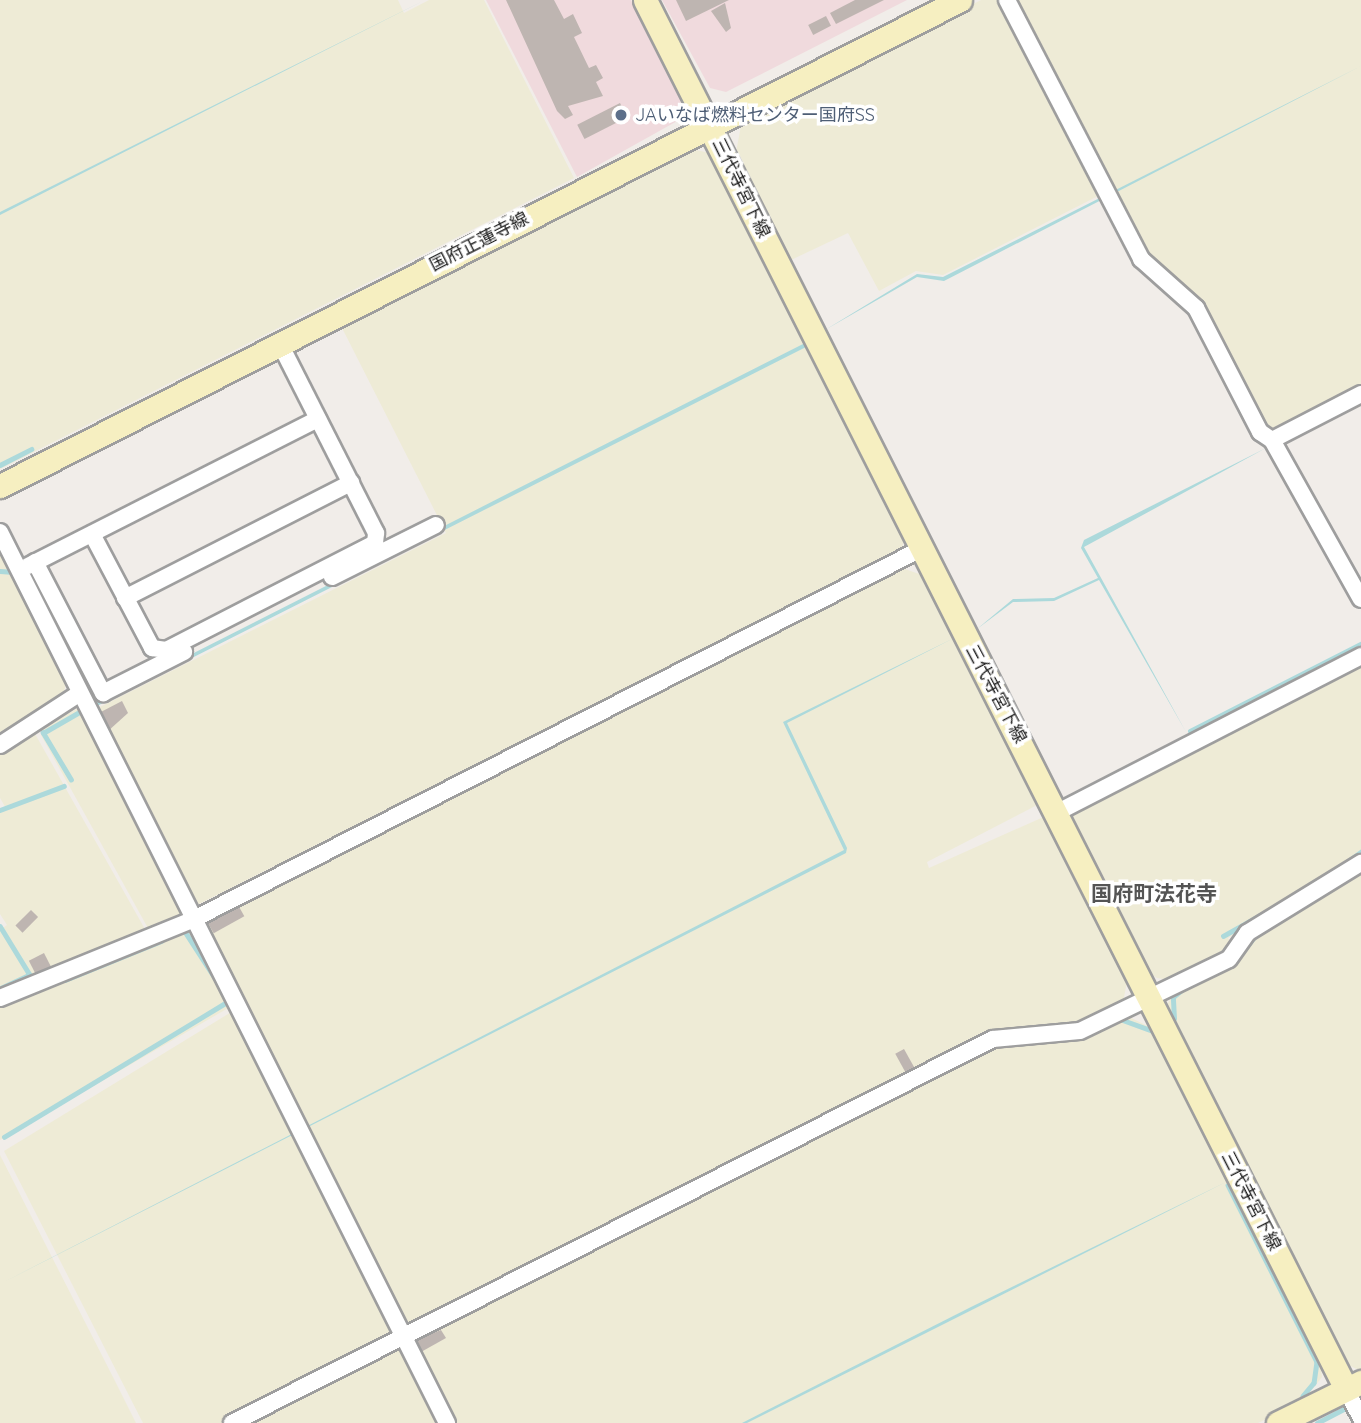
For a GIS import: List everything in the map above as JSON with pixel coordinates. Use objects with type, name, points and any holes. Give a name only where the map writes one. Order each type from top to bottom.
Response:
[{"type":"main road","name":"三代寺宮下線","points":[[645,0],[1150,998],[1353,1386]]},
{"type":"main road","name":"国府正蓮寺線","points":[[0,486],[709,124],[960,0]]},
{"type":"main road","points":[[1278,1423],[1353,1386]]},
{"type":"street","points":[[1007,0],[1142,260],[1196,308],[1260,432],[1272,440],[1361,599]]},
{"type":"street","points":[[92,534],[152,648],[166,650],[376,543],[351,483],[280,344]]},
{"type":"street","points":[[1272,440],[1361,394]]},
{"type":"street","points":[[20,570],[318,419]]},
{"type":"street","points":[[125,598],[351,483]]},
{"type":"street","points":[[35,562],[103,693],[436,525]]},
{"type":"street","points":[[0,532],[447,1423]]},
{"type":"street","points":[[0,998],[192,919],[921,549]]},
{"type":"street","points":[[1058,812],[1361,656]]},
{"type":"street","points":[[0,745],[80,693]]},
{"type":"street","points":[[232,1423],[993,1039],[1080,1031],[1229,959],[1247,933],[1361,863]]},
{"type":"street","points":[[1353,1386],[1361,1418]]},
{"type":"shaded area","points":[[0,0],[398,0],[404,13],[429,0],[484,0],[574,178],[0,469]]},
{"type":"shaded area","points":[[486,0],[631,0],[681,98],[679,120],[577,177]]},
{"type":"shaded area","points":[[662,0],[907,0],[726,92],[710,88]]},
{"type":"shaded area","points":[[981,0],[999,0],[1102,194],[943,275],[916,271],[879,291],[848,233],[791,260],[736,152],[741,126]]},
{"type":"shaded area","points":[[1012,0],[1361,0],[1361,386],[1267,432],[1197,305],[1146,259]]},
{"type":"shaded area","points":[[691,149],[710,153],[905,534],[902,549],[191,908],[92,711],[446,533],[341,326]]},
{"type":"shaded area","points":[[0,547],[66,684],[63,695],[0,736]]},
{"type":"shaded area","points":[[899,567],[925,576],[1041,803],[927,862],[929,868],[1048,815],[1128,977],[1123,1002],[1086,1024],[999,1032],[407,1330],[201,919]]},
{"type":"shaded area","points":[[1361,663],[1361,858],[1228,938],[1234,949],[1172,980],[1157,978],[1146,971],[1071,813]]},
{"type":"shaded area","points":[[82,706],[185,913],[149,930],[41,735],[41,728]]},
{"type":"shaded area","points":[[34,732],[146,931],[0,992],[0,930],[7,925],[0,914],[0,812],[7,810],[0,798],[0,751]]},
{"type":"shaded area","points":[[1361,869],[1359,1370],[1346,1364],[1166,1006],[1177,989],[1254,933]]},
{"type":"shaded area","points":[[193,927],[230,1007],[0,1140],[0,1004]]},
{"type":"shaded area","points":[[233,1011],[397,1331],[221,1423],[143,1423],[4,1151]]},
{"type":"shaded area","points":[[1127,1016],[1154,1029],[1320,1361],[1322,1377],[1304,1400],[1258,1423],[451,1423],[411,1336],[992,1044]]},
{"type":"shaded area","points":[[0,1155],[115,1381],[136,1423],[0,1423]]},
{"type":"shaded area","points":[[396,1345],[405,1347],[443,1423],[241,1423]]},
{"type":"water","points":[[425,0],[314,56],[0,215],[0,212]]},
{"type":"water","points":[[1361,66],[944,281],[917,277],[825,330],[917,274],[943,277]]},
{"type":"water","points":[[807,342],[806,347],[97,706],[34,582],[103,699]]},
{"type":"water","points":[[1266,448],[1084,547],[1186,732],[1099,580],[1054,601],[1013,602],[977,629],[1013,599],[1054,598],[1098,578],[1081,548],[1084,540]]},
{"type":"water","points":[[954,638],[787,723],[847,848],[846,853],[0,1284],[844,850],[783,722]]},
{"type":"water","points":[[1228,1181],[747,1423],[742,1423],[971,1307]]},
{"type":"building","points":[[506,0],[554,0],[564,19],[573,14],[582,33],[574,37],[589,68],[596,65],[603,78],[596,82],[603,96],[568,106],[573,115],[565,119],[557,111]]},
{"type":"building","points":[[676,0],[729,0],[686,21]]},
{"type":"building","points":[[855,0],[884,0],[836,24],[830,13]]},
{"type":"building","points":[[725,3],[731,28],[726,32],[711,11]]},
{"type":"building","points":[[826,16],[831,26],[813,35],[808,25]]},
{"type":"building","points":[[620,103],[627,117],[584,139],[577,125]]},
{"type":"building","points":[[659,105],[669,113],[661,123],[651,115]]},
{"type":"building","points":[[122,701],[128,713],[107,732],[97,714]]},
{"type":"building","points":[[238,905],[244,916],[214,933],[207,922]]},
{"type":"building","points":[[31,910],[38,917],[23,933],[15,926]]},
{"type":"building","points":[[44,953],[51,967],[36,975],[29,961]]},
{"type":"building","points":[[904,1049],[914,1067],[905,1072],[895,1054]]},
{"type":"building","points":[[441,1330],[446,1338],[421,1352],[415,1340]]},
{"type":"waterway","points":[[0,465],[31,449]]},
{"type":"waterway","points":[[0,571],[14,572]]},
{"type":"waterway","points":[[1190,731],[1361,644]]},
{"type":"waterway","points":[[71,780],[43,733],[83,710]]},
{"type":"waterway","points":[[0,810],[64,786]]},
{"type":"waterway","points":[[1333,872],[1361,852]]},
{"type":"waterway","points":[[1223,936],[1278,905]]},
{"type":"waterway","points":[[0,926],[30,975],[0,989]]},
{"type":"waterway","points":[[184,930],[215,978]]},
{"type":"waterway","points":[[1233,964],[1255,936]]},
{"type":"waterway","points":[[65,980],[161,941]]},
{"type":"waterway","points":[[1174,1019],[1173,997],[1184,988]]},
{"type":"waterway","points":[[4,1137],[227,1002]]},
{"type":"waterway","points":[[1120,1019],[1151,1030]]},
{"type":"waterway","points":[[1228,1185],[1317,1362],[1314,1383],[1303,1396]]},
{"type":"waterway","points":[[1317,1423],[1361,1400]]},
{"type":"place","name":"JAいなば燃料センター国府SS","points":[[621,115]]},
{"type":"district","name":"国府町法花寺","points":[[1154,893]]}]
